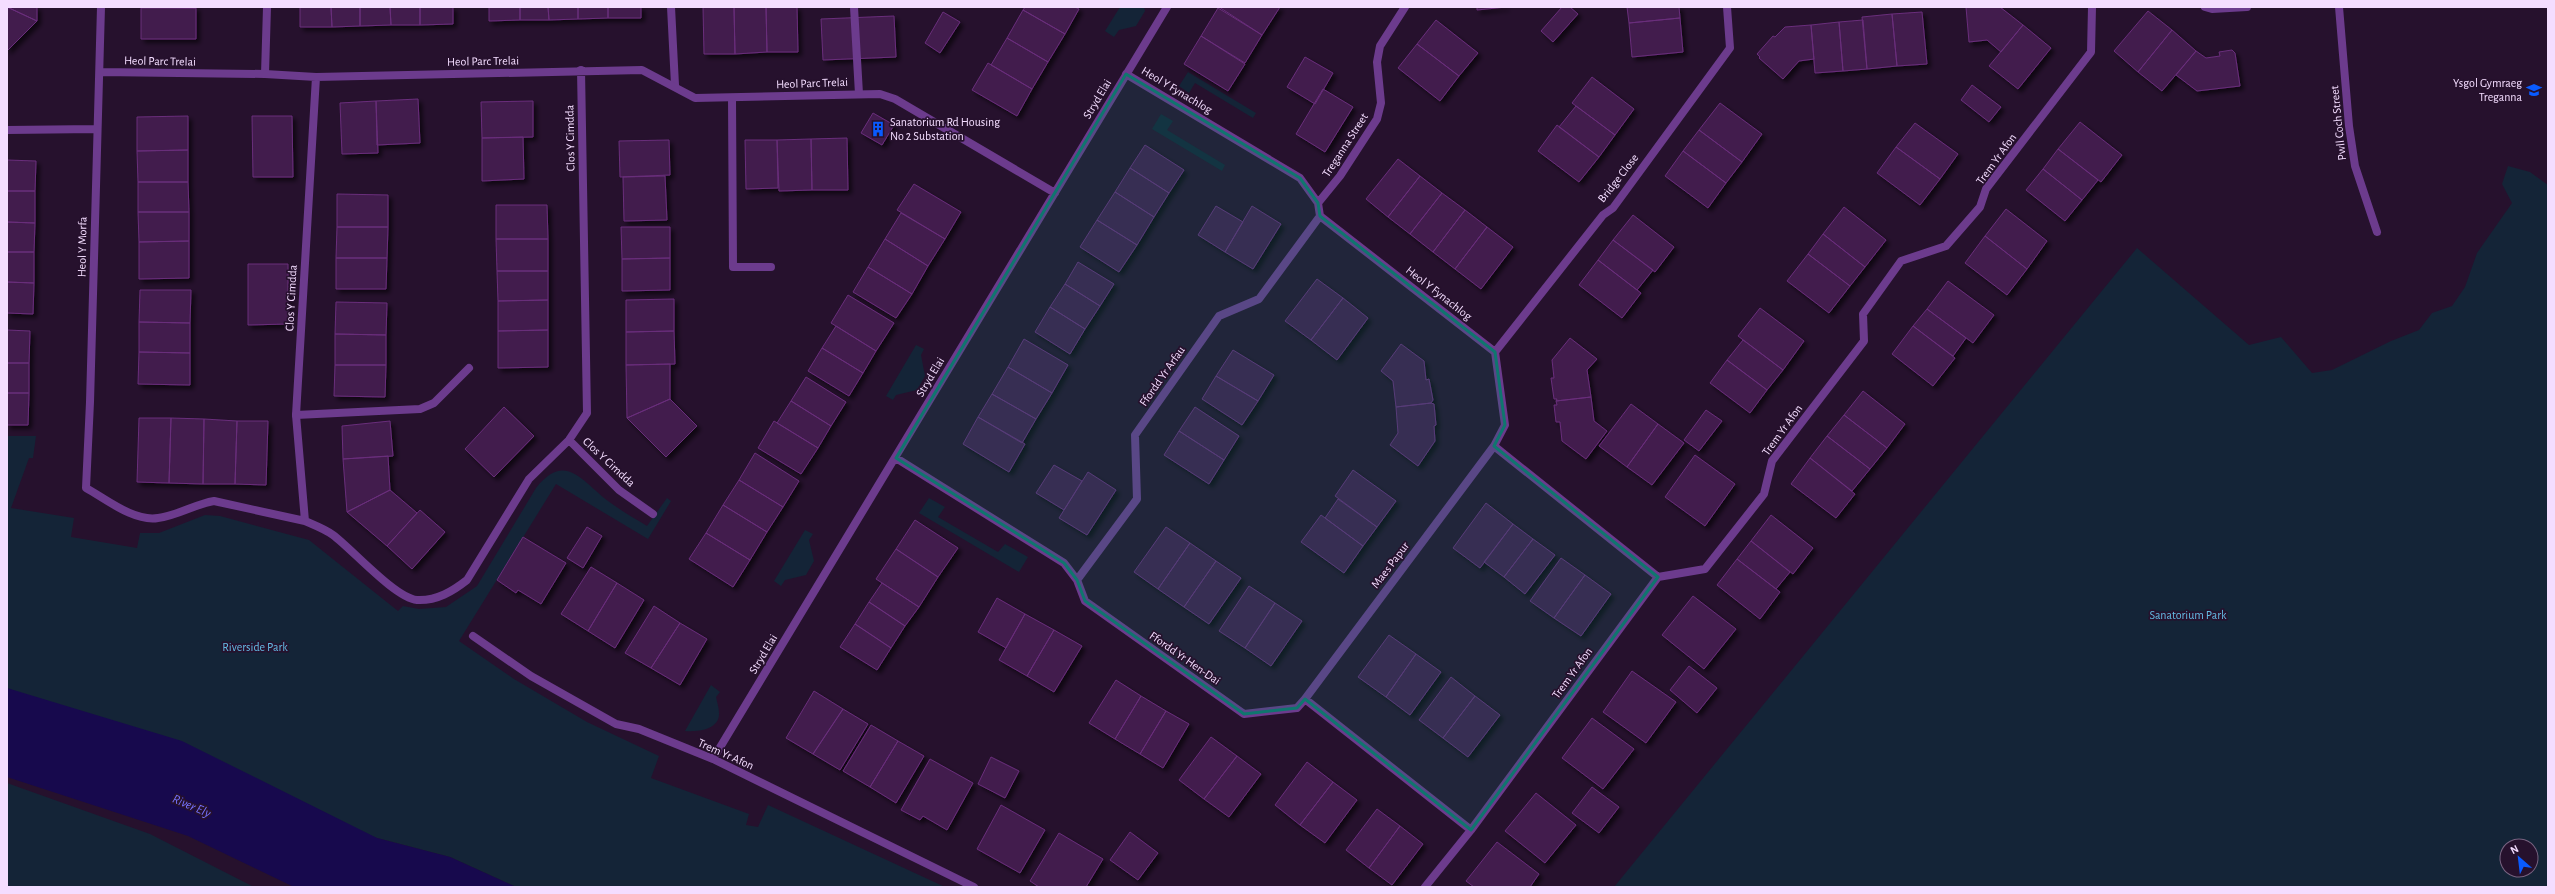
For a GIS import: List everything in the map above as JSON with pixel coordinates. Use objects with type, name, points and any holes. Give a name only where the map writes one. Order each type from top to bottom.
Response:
[{"type":"street","name":"Heol Y Morfa","points":[[86,488],[90,402],[96,129],[101,72],[101,7]]},
{"type":"street","points":[[265,74],[267,7]]},
{"type":"street","points":[[671,7],[675,86]]},
{"type":"street","points":[[854,7],[859,94]]},
{"type":"street","name":"Stryd Elai","points":[[713,759],[1167,7]]},
{"type":"street","name":"Treganna Street","points":[[1318,203],[1340,176],[1377,119],[1381,104],[1377,62],[1380,46],[1405,7]]},
{"type":"street","name":"Bridge Close","points":[[1495,352],[1603,215],[1613,208],[1730,48],[1727,7]]},
{"type":"street","name":"Trem Yr Afon","points":[[1425,887],[1471,830],[1658,577],[1704,569],[1764,494],[1772,461],[1864,341],[1863,314],[1901,261],[1946,246],[1980,207],[1986,189],[2091,52],[2092,7]]},
{"type":"street","points":[[2205,7],[2212,9],[2247,7]]},
{"type":"street","name":"Pwll Coch Street","points":[[2339,7],[2349,126],[2355,166],[2377,232]]},
{"type":"street","name":"Heol Parc Trelai","points":[[101,72],[265,74],[316,77],[581,70],[642,70],[675,86],[695,98],[880,94],[895,99],[1055,193]]},
{"type":"street","name":"Clos Y Cimdda","points":[[86,488],[146,519],[159,518],[214,501],[305,521],[332,534],[401,594],[416,600],[435,598],[453,591],[467,580],[529,479],[569,440],[587,413],[581,70]]},
{"type":"street","name":"Heol Y Fynachlog","points":[[1126,74],[1300,178],[1318,203],[1320,216],[1495,352]]},
{"type":"street","name":"Clos Y Cimdda","points":[[305,521],[296,415],[316,77]]},
{"type":"street","points":[[732,98],[733,267],[771,267]]},
{"type":"street","points":[[7,130],[96,129]]},
{"type":"street","name":"Ffordd Yr Arfau","points":[[1077,580],[1137,499],[1135,435],[1219,316],[1259,299],[1320,216]]},
{"type":"street","points":[[1495,352],[1505,425],[1494,446],[1658,577]]},
{"type":"street","points":[[296,415],[420,409],[434,404],[469,368]]},
{"type":"street","name":"Clos Y Cimdda","points":[[569,440],[619,490],[653,514]]},
{"type":"street","name":"Maes Papur","points":[[1305,699],[1494,446]]},
{"type":"street","name":"Ffordd Yr Hen-Dai","points":[[896,458],[1064,564],[1077,580],[1085,601],[1244,714],[1297,708],[1305,699]]},
{"type":"street","name":"Trem Yr Afon","points":[[472,636],[531,676],[616,724],[639,729],[713,759],[974,887]]},
{"type":"street","points":[[1305,699],[1471,830]]},
{"type":"highlighted area","points":[[1126,74],[1300,178],[1318,203],[1320,216],[1495,352],[1505,425],[1494,446],[1658,577],[1471,830],[1305,699],[1297,708],[1244,714],[1085,601],[1077,580],[1064,563],[896,458]]},
{"type":"green space","points":[[1120,7],[1144,7],[1145,11],[1136,26],[1119,30],[1114,37],[1105,31]]},
{"type":"green space","points":[[1188,72],[1256,113],[1253,118],[1195,83],[1189,93],[1179,86]]},
{"type":"green space","points":[[1161,114],[1173,121],[1167,130],[1225,165],[1222,171],[1152,129]]},
{"type":"green space","name":"Sanatorium Park","points":[[2508,166],[2530,172],[2548,185],[2548,887],[1614,887],[2137,248],[2249,345],[2281,337],[2312,373],[2332,370],[2391,341],[2419,330],[2432,313],[2452,306],[2465,287],[2477,253],[2512,203],[2502,184]]},
{"type":"green space","points":[[916,345],[924,349],[921,355],[925,376],[917,390],[896,395],[893,400],[886,396]]},
{"type":"green space","name":"Riverside Park","points":[[7,436],[36,436],[33,458],[29,458],[11,508],[74,518],[71,537],[137,548],[140,533],[159,533],[205,515],[220,516],[309,540],[398,611],[403,606],[419,609],[446,607],[477,586],[536,488],[546,477],[556,472],[565,471],[573,473],[608,501],[647,526],[667,498],[671,501],[648,539],[556,484],[459,641],[514,679],[587,722],[659,756],[651,778],[749,814],[746,825],[758,827],[768,805],[945,887],[516,887],[450,857],[377,838],[7,688]]},
{"type":"green space","points":[[929,498],[945,507],[938,517],[998,552],[1005,544],[1028,557],[1019,572],[919,513]]},
{"type":"green space","points":[[805,530],[813,534],[809,540],[814,561],[806,575],[785,580],[781,586],[774,581]]},
{"type":"green space","points":[[711,685],[720,692],[716,697],[719,711],[716,723],[707,729],[685,731]]},
{"type":"green space","points":[[7,783],[150,834],[254,887],[7,887]]},
{"type":"water","name":"River Ely","points":[[7,688],[182,741],[377,838],[450,857],[516,887],[294,887],[188,836],[7,777]]},
{"type":"building","points":[[7,7],[37,21],[7,51]]},
{"type":"building","points":[[7,7],[37,7],[37,21]]},
{"type":"building","points":[[145,7],[196,7],[196,8]]},
{"type":"building","points":[[300,7],[331,7],[332,27],[300,27]]},
{"type":"building","points":[[331,7],[360,7],[360,26],[332,27]]},
{"type":"building","points":[[360,7],[390,7],[391,25],[360,26]]},
{"type":"building","points":[[390,7],[420,7],[420,25],[391,25]]},
{"type":"building","points":[[420,7],[453,7],[453,24],[420,25]]},
{"type":"building","points":[[489,7],[520,7],[520,20],[489,21]]},
{"type":"building","points":[[520,7],[548,7],[549,20],[520,20]]},
{"type":"building","points":[[548,7],[578,7],[578,19],[549,20]]},
{"type":"building","points":[[578,7],[608,7],[608,18],[578,19]]},
{"type":"building","points":[[608,7],[641,7],[641,18],[608,18]]},
{"type":"building","points":[[703,7],[734,7],[735,54],[704,54]]},
{"type":"building","points":[[734,7],[766,7],[767,52],[735,54]]},
{"type":"building","points":[[766,7],[797,7],[798,52],[767,52]]},
{"type":"building","points":[[1025,7],[1075,7],[1079,9],[1065,34],[1023,10]]},
{"type":"building","points":[[1219,7],[1280,7],[1262,35]]},
{"type":"building","points":[[1477,7],[1506,7],[1477,10]]},
{"type":"building","points":[[1562,7],[1570,7],[1578,14],[1553,42],[1541,31]]},
{"type":"building","points":[[1627,7],[1679,7],[1680,18],[1629,23]]},
{"type":"building","points":[[1966,7],[2000,7],[2023,25],[2001,52],[1987,40],[1969,42]]},
{"type":"building","points":[[141,8],[196,8],[196,39],[141,39]]},
{"type":"building","points":[[1218,8],[1262,35],[1245,63],[1201,36]]},
{"type":"building","points":[[1023,10],[1065,34],[1048,62],[1007,38]]},
{"type":"building","points":[[2148,11],[2172,30],[2138,72],[2114,51]]},
{"type":"building","points":[[943,12],[960,22],[940,53],[925,43]]},
{"type":"building","points":[[1922,12],[1927,64],[1897,66],[1892,14]]},
{"type":"building","points":[[1892,14],[1897,66],[1867,69],[1862,17]]},
{"type":"building","points":[[894,16],[896,57],[823,60],[821,19]]},
{"type":"building","points":[[1680,18],[1683,52],[1632,57],[1629,23]]},
{"type":"building","points":[[1436,20],[1478,53],[1459,76],[1417,44]]},
{"type":"building","points":[[1863,20],[1867,69],[1843,71],[1839,22]]},
{"type":"building","points":[[1839,22],[1843,71],[1815,73],[1811,25]]},
{"type":"building","points":[[1811,25],[1814,59],[1799,61],[1783,79],[1759,58],[1760,57],[1757,54],[1773,36],[1775,37],[1785,27]]},
{"type":"building","points":[[2023,25],[2051,48],[2018,89],[1989,66]]},
{"type":"building","points":[[2172,30],[2196,51],[2162,91],[2138,72]]},
{"type":"building","points":[[1201,36],[1245,64],[1228,91],[1184,64]]},
{"type":"building","points":[[1007,38],[1048,62],[1032,89],[991,65]]},
{"type":"building","points":[[1417,44],[1459,76],[1440,101],[1398,68]]},
{"type":"building","points":[[2232,50],[2235,53],[2240,86],[2197,91],[2176,75],[2196,51],[2206,58],[2220,56],[2219,52]]},
{"type":"building","points":[[1305,57],[1333,73],[1315,104],[1287,87]]},
{"type":"building","points":[[988,63],[1032,89],[1017,116],[972,90]]},
{"type":"building","points":[[1592,77],[1634,109],[1615,135],[1572,103]]},
{"type":"building","points":[[1972,85],[2001,107],[1989,122],[1961,100]]},
{"type":"building","points":[[1323,89],[1353,107],[1325,152],[1296,134]]},
{"type":"building","points":[[418,99],[420,143],[377,145],[376,101]]},
{"type":"building","points":[[376,101],[378,153],[342,154],[340,103]]},
{"type":"building","points":[[533,101],[533,137],[482,138],[481,102]]},
{"type":"building","points":[[1720,103],[1762,134],[1742,162],[1699,130]]},
{"type":"building","points":[[1576,106],[1615,135],[1599,157],[1559,127]]},
{"type":"building","name":"Sanatorium Rd Housing No 2 Substation","points":[[873,113],[894,125],[882,145],[861,133]]},
{"type":"building","points":[[188,116],[188,150],[137,151],[137,117]]},
{"type":"building","points":[[252,116],[292,116],[293,177],[253,177]]},
{"type":"building","points":[[2080,122],[2122,155],[2101,182],[2058,149]]},
{"type":"building","points":[[1915,123],[1958,154],[1940,179],[1896,147]]},
{"type":"building","points":[[1557,125],[1599,157],[1579,182],[1538,151]]},
{"type":"building","points":[[1699,130],[1742,162],[1726,183],[1683,151]]},
{"type":"building","points":[[523,137],[524,179],[482,181],[482,138]]},
{"type":"building","points":[[847,138],[848,190],[812,190],[811,139]]},
{"type":"building","points":[[811,139],[812,190],[779,191],[777,140]]},
{"type":"building","points":[[669,140],[670,175],[620,177],[619,141]]},
{"type":"building","points":[[745,140],[777,140],[778,188],[746,189]]},
{"type":"building","points":[[1145,145],[1184,170],[1169,193],[1130,168]]},
{"type":"building","points":[[1896,147],[1940,179],[1920,205],[1877,173]]},
{"type":"building","points":[[2058,149],[2098,180],[2082,200],[2043,169]]},
{"type":"building","points":[[188,150],[188,182],[138,182],[137,151]]},
{"type":"building","points":[[1683,151],[1726,183],[1708,208],[1665,176]]},
{"type":"building","points":[[1398,159],[1420,176],[1388,217],[1366,199]]},
{"type":"building","points":[[7,160],[36,161],[35,191],[7,191]]},
{"type":"building","points":[[1130,168],[1169,193],[1154,217],[1115,192]]},
{"type":"building","points":[[2043,169],[2082,200],[2065,221],[2026,190]]},
{"type":"building","points":[[665,176],[667,220],[624,221],[623,177]]},
{"type":"building","points":[[1420,176],[1442,193],[1410,234],[1388,217]]},
{"type":"building","points":[[138,182],[188,182],[189,212],[138,212]]},
{"type":"building","points":[[914,184],[961,212],[945,239],[897,210]]},
{"type":"building","points":[[7,191],[35,191],[35,223],[7,222]]},
{"type":"building","points":[[1115,192],[1154,217],[1137,245],[1097,220]]},
{"type":"building","points":[[1442,193],[1465,210],[1433,252],[1410,234]]},
{"type":"building","points":[[337,194],[388,195],[388,227],[337,227]]},
{"type":"building","points":[[496,205],[547,205],[548,239],[496,239]]},
{"type":"building","points":[[1216,206],[1243,222],[1225,252],[1198,235]]},
{"type":"building","points":[[1252,206],[1281,224],[1253,269],[1225,252]]},
{"type":"building","points":[[1844,207],[1886,240],[1865,267],[1823,234]]},
{"type":"building","points":[[2006,209],[2047,241],[2027,269],[1985,236]]},
{"type":"building","points":[[1465,210],[1487,227],[1455,269],[1433,252]]},
{"type":"building","points":[[138,212],[189,212],[189,241],[139,242]]},
{"type":"building","points":[[901,213],[945,239],[928,266],[885,239]]},
{"type":"building","points":[[1633,215],[1674,247],[1655,272],[1613,240]]},
{"type":"building","points":[[1097,220],[1137,245],[1119,272],[1080,247]]},
{"type":"building","points":[[7,222],[35,223],[34,252],[7,252]]},
{"type":"building","points":[[337,227],[388,227],[387,258],[336,258]]},
{"type":"building","points":[[621,227],[670,227],[670,258],[622,259]]},
{"type":"building","points":[[1487,227],[1513,247],[1481,289],[1455,269]]},
{"type":"building","points":[[1823,234],[1865,267],[1850,286],[1808,254]]},
{"type":"building","points":[[1985,236],[2027,269],[2007,295],[1965,263]]},
{"type":"building","points":[[496,239],[548,239],[548,271],[497,271]]},
{"type":"building","points":[[885,239],[928,266],[912,294],[868,267]]},
{"type":"building","points":[[1613,240],[1653,270],[1637,290],[1598,260]]},
{"type":"building","points":[[189,241],[189,278],[139,279],[139,242]]},
{"type":"building","points":[[7,252],[34,252],[34,283],[7,282]]},
{"type":"building","points":[[1808,254],[1850,286],[1829,313],[1787,281]]},
{"type":"building","points":[[336,258],[387,258],[386,289],[336,289]]},
{"type":"building","points":[[670,258],[670,290],[622,291],[622,259]]},
{"type":"building","points":[[1598,260],[1641,293],[1622,318],[1579,285]]},
{"type":"building","points":[[1078,262],[1114,284],[1100,306],[1065,284]]},
{"type":"building","points":[[248,264],[288,264],[288,324],[248,325]]},
{"type":"building","points":[[868,267],[912,294],[896,318],[853,292]]},
{"type":"building","points":[[497,271],[548,271],[548,300],[498,301]]},
{"type":"building","points":[[1317,279],[1343,298],[1311,340],[1285,321]]},
{"type":"building","points":[[1948,281],[1994,315],[1973,343],[1927,309]]},
{"type":"building","points":[[7,282],[34,283],[33,314],[7,313]]},
{"type":"building","points":[[1065,284],[1100,306],[1085,329],[1050,307]]},
{"type":"building","points":[[140,290],[191,290],[190,323],[139,322]]},
{"type":"building","points":[[848,295],[894,323],[876,351],[831,323]]},
{"type":"building","points":[[1343,298],[1368,318],[1337,360],[1311,340]]},
{"type":"building","points":[[674,299],[674,331],[626,332],[626,300]]},
{"type":"building","points":[[548,300],[548,330],[498,331],[498,301]]},
{"type":"building","points":[[336,302],[387,303],[386,335],[335,334]]},
{"type":"building","points":[[1050,307],[1085,329],[1070,354],[1035,332]]},
{"type":"building","points":[[1760,308],[1804,341],[1783,370],[1738,336]]},
{"type":"building","points":[[1927,309],[1966,338],[1953,356],[1913,326]]},
{"type":"building","points":[[139,322],[190,323],[190,353],[139,352]]},
{"type":"building","points":[[836,326],[876,351],[863,373],[822,348]]},
{"type":"building","points":[[1913,326],[1955,358],[1933,386],[1892,354]]},
{"type":"building","points":[[7,330],[30,331],[29,363],[7,363]]},
{"type":"building","points":[[548,330],[548,367],[498,368],[498,331]]},
{"type":"building","points":[[674,331],[675,364],[626,365],[626,332]]},
{"type":"building","points":[[335,334],[386,335],[386,365],[335,365]]},
{"type":"building","points":[[1570,338],[1597,359],[1587,370],[1591,397],[1556,401],[1557,399],[1554,399],[1551,378],[1554,378],[1552,360]]},
{"type":"building","points":[[1024,339],[1068,365],[1052,393],[1008,367]]},
{"type":"building","points":[[1743,340],[1783,370],[1767,390],[1727,360]]},
{"type":"building","points":[[1401,344],[1424,361],[1426,380],[1429,379],[1433,400],[1431,403],[1396,407],[1393,381],[1381,371]]},
{"type":"building","points":[[822,348],[863,373],[849,396],[808,371]]},
{"type":"building","points":[[1233,350],[1274,375],[1258,401],[1216,376]]},
{"type":"building","points":[[139,352],[190,353],[190,385],[138,384]]},
{"type":"building","points":[[1727,360],[1767,390],[1750,413],[1710,383]]},
{"type":"building","points":[[7,363],[29,363],[29,393],[7,393]]},
{"type":"building","points":[[670,364],[670,399],[627,418],[626,365]]},
{"type":"building","points":[[335,365],[386,365],[385,397],[334,396]]},
{"type":"building","points":[[1008,367],[1052,393],[1036,419],[992,394]]},
{"type":"building","points":[[1216,376],[1258,401],[1242,425],[1202,399]]},
{"type":"building","points":[[806,377],[846,402],[831,426],[791,401]]},
{"type":"building","points":[[1863,391],[1905,424],[1887,448],[1844,415]]},
{"type":"building","points":[[7,393],[29,393],[28,425],[7,425]]},
{"type":"building","points":[[992,394],[1036,419],[1022,443],[978,417]]},
{"type":"building","points":[[1591,397],[1594,421],[1607,431],[1586,459],[1562,441],[1560,422],[1556,422],[1554,405],[1557,405],[1556,401]]},
{"type":"building","points":[[670,399],[697,426],[666,457],[627,418]]},
{"type":"building","points":[[791,401],[831,426],[818,448],[777,423]]},
{"type":"building","points":[[1431,403],[1434,404],[1436,425],[1434,426],[1435,441],[1418,466],[1390,445],[1398,433],[1396,407]]},
{"type":"building","points":[[1631,404],[1658,424],[1627,467],[1599,446]]},
{"type":"building","points":[[504,407],[534,436],[494,477],[465,449]]},
{"type":"building","points":[[1195,407],[1239,436],[1224,460],[1179,431]]},
{"type":"building","points":[[1706,410],[1722,421],[1699,451],[1684,440]]},
{"type":"building","points":[[1844,415],[1887,448],[1870,469],[1827,436]]},
{"type":"building","points":[[978,417],[1025,444],[1009,472],[963,444]]},
{"type":"building","points":[[139,418],[171,418],[169,483],[137,482]]},
{"type":"building","points":[[171,418],[204,419],[203,484],[169,483]]},
{"type":"building","points":[[204,419],[237,421],[235,484],[203,484]]},
{"type":"building","points":[[237,421],[268,421],[266,485],[235,484]]},
{"type":"building","points":[[390,421],[393,456],[343,459],[342,426]]},
{"type":"building","points":[[774,421],[818,448],[801,474],[758,448]]},
{"type":"building","points":[[1658,424],[1684,443],[1652,485],[1627,467]]},
{"type":"building","points":[[1179,431],[1224,460],[1209,484],[1164,455]]},
{"type":"building","points":[[1827,436],[1870,469],[1852,491],[1810,458]]},
{"type":"building","points":[[755,453],[799,481],[783,507],[739,480]]},
{"type":"building","points":[[1695,455],[1735,484],[1705,526],[1665,497]]},
{"type":"building","points":[[388,456],[390,490],[347,512],[343,459]]},
{"type":"building","points":[[1810,458],[1855,494],[1836,518],[1791,484]]},
{"type":"building","points":[[1054,465],[1082,481],[1064,510],[1036,493]]},
{"type":"building","points":[[1353,470],[1396,501],[1377,527],[1335,496]]},
{"type":"building","points":[[1088,472],[1116,490],[1087,535],[1059,518]]},
{"type":"building","points":[[739,480],[783,507],[767,532],[723,505]]},
{"type":"building","points":[[390,490],[417,513],[387,546],[347,512]]},
{"type":"building","points":[[1338,499],[1377,527],[1363,546],[1325,518]]},
{"type":"building","points":[[1486,503],[1513,524],[1480,568],[1453,548]]},
{"type":"building","points":[[723,505],[767,532],[750,560],[706,533]]},
{"type":"building","points":[[420,510],[445,532],[412,569],[387,546]]},
{"type":"building","points":[[1321,515],[1363,546],[1344,573],[1301,542]]},
{"type":"building","points":[[1771,515],[1813,548],[1793,574],[1751,541]]},
{"type":"building","points":[[915,520],[958,548],[938,577],[896,549]]},
{"type":"building","points":[[1513,524],[1533,539],[1504,577],[1484,562]]},
{"type":"building","points":[[587,527],[602,536],[583,568],[567,558]]},
{"type":"building","points":[[1166,527],[1190,543],[1158,589],[1134,572]]},
{"type":"building","points":[[706,533],[750,560],[733,587],[689,559]]},
{"type":"building","points":[[523,537],[566,563],[541,604],[518,590],[516,593],[497,580]]},
{"type":"building","points":[[1533,539],[1555,555],[1525,594],[1504,577]]},
{"type":"building","points":[[1751,541],[1790,572],[1776,589],[1737,559]]},
{"type":"building","points":[[1190,543],[1216,561],[1184,607],[1158,589]]},
{"type":"building","points":[[896,549],[938,577],[919,607],[876,579]]},
{"type":"building","points":[[1561,558],[1585,575],[1554,618],[1530,601]]},
{"type":"building","points":[[1737,559],[1780,592],[1760,619],[1717,585]]},
{"type":"building","points":[[1216,561],[1241,578],[1209,624],[1184,607]]},
{"type":"building","points":[[591,567],[617,583],[588,631],[561,614]]},
{"type":"building","points":[[1585,575],[1611,594],[1581,636],[1554,618]]},
{"type":"building","points":[[617,583],[644,600],[615,648],[588,631]]},
{"type":"building","points":[[882,583],[919,607],[905,626],[869,602]]},
{"type":"building","points":[[1249,586],[1275,603],[1245,648],[1219,631]]},
{"type":"building","points":[[1693,596],[1736,629],[1704,669],[1662,635]]},
{"type":"building","points":[[997,598],[1025,614],[1006,648],[978,632]]},
{"type":"building","points":[[869,602],[905,626],[891,648],[855,624]]},
{"type":"building","points":[[1275,603],[1302,621],[1271,666],[1245,648]]},
{"type":"building","points":[[654,606],[680,623],[651,668],[625,653]]},
{"type":"building","points":[[1025,614],[1054,630],[1027,676],[999,660]]},
{"type":"building","points":[[680,623],[707,639],[680,685],[651,668]]},
{"type":"building","points":[[855,624],[891,648],[877,670],[840,647]]},
{"type":"building","points":[[1054,630],[1082,646],[1054,692],[1027,676]]},
{"type":"building","points":[[1389,635],[1416,654],[1386,697],[1358,677]]},
{"type":"building","points":[[1416,654],[1441,672],[1410,715],[1386,697]]},
{"type":"building","points":[[1689,666],[1717,688],[1697,713],[1670,690]]},
{"type":"building","points":[[1632,671],[1676,702],[1646,743],[1603,712]]},
{"type":"building","points":[[1451,677],[1475,696],[1443,738],[1419,720]]},
{"type":"building","points":[[1116,680],[1141,696],[1115,739],[1089,723]]},
{"type":"building","points":[[814,691],[843,709],[813,754],[786,738]]},
{"type":"building","points":[[1141,696],[1166,711],[1140,754],[1115,739]]},
{"type":"building","points":[[1475,696],[1500,715],[1468,757],[1443,738]]},
{"type":"building","points":[[843,709],[868,724],[840,770],[813,754]]},
{"type":"building","points":[[1166,711],[1189,724],[1163,768],[1140,754]]},
{"type":"building","points":[[1592,718],[1634,749],[1603,789],[1562,758]]},
{"type":"building","points":[[871,725],[898,741],[870,787],[843,771]]},
{"type":"building","points":[[1211,737],[1237,756],[1204,799],[1179,780]]},
{"type":"building","points":[[898,741],[924,756],[896,803],[870,787]]},
{"type":"building","points":[[1237,756],[1261,774],[1229,817],[1204,799]]},
{"type":"building","points":[[991,757],[1019,771],[1005,798],[978,784]]},
{"type":"building","points":[[930,759],[973,783],[947,830],[923,816],[920,820],[901,810]]},
{"type":"building","points":[[1307,762],[1333,782],[1300,825],[1275,805]]},
{"type":"building","points":[[1333,782],[1357,800],[1325,843],[1300,825]]},
{"type":"building","points":[[1592,787],[1619,807],[1599,833],[1572,813]]},
{"type":"building","points":[[1536,793],[1576,825],[1545,863],[1505,831]]},
{"type":"building","points":[[1001,805],[1045,830],[1020,873],[977,849]]},
{"type":"building","points":[[1377,809],[1400,826],[1369,868],[1346,850]]},
{"type":"building","points":[[1400,826],[1423,844],[1392,885],[1369,868]]},
{"type":"building","points":[[1130,832],[1158,853],[1138,880],[1110,860]]},
{"type":"building","points":[[1059,833],[1103,859],[1086,887],[1039,887],[1030,881]]},
{"type":"building","points":[[1497,842],[1539,874],[1530,887],[1474,887],[1466,881]]},
{"type":"place","name":"Ysgol Gymraeg Treganna","points":[[2534,90]]},
{"type":"place","name":"Sanatorium Rd Housing No 2 Substation","points":[[878,129]]}]
